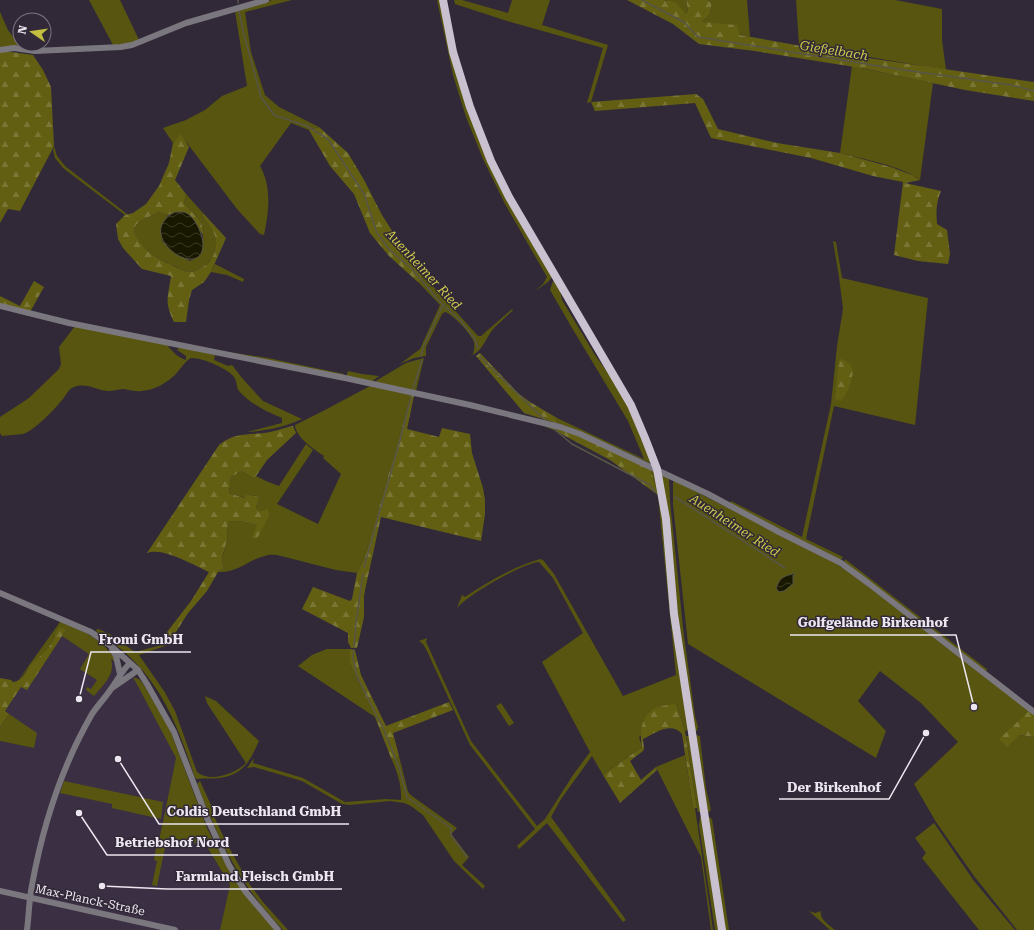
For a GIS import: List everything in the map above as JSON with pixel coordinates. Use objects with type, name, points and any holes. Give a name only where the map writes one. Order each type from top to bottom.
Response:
[{"type":"main road","points":[[443,0],[453,52],[470,107],[491,161],[509,197],[631,405],[657,469],[666,519],[674,614],[722,930]]},
{"type":"street","points":[[0,50],[14,48],[35,52],[121,47],[132,45],[186,23],[266,0]]},
{"type":"street","points":[[0,306],[69,323],[345,378],[470,405],[560,427],[580,434],[708,494],[840,563],[1034,712]]},
{"type":"street","points":[[0,593],[91,632],[111,646],[138,670],[174,732],[207,818],[229,865],[245,891],[278,930]]},
{"type":"street","points":[[111,646],[116,656],[120,674]]},
{"type":"street","points":[[27,930],[30,898],[44,834],[59,784],[93,712],[111,689],[120,674],[130,663]]},
{"type":"street","points":[[111,689],[138,670]]},
{"type":"street","name":"Max-Planck-Straße","points":[[0,891],[175,930]]},
{"type":"shaded area","points":[[89,0],[120,0],[139,40],[126,44],[113,45]]},
{"type":"shaded area","points":[[272,0],[292,0],[245,12],[251,52],[265,95],[279,107],[319,127],[309,130],[291,123],[260,166],[264,174],[268,191],[268,209],[264,235],[260,234],[237,209],[181,135],[173,143],[163,128],[186,120],[205,110],[222,96],[247,86],[235,11]]},
{"type":"shaded area","points":[[437,0],[440,0],[465,101],[552,277],[548,282],[534,292],[543,284],[547,277],[505,204],[483,159],[466,117],[453,75]]},
{"type":"shaded area","points":[[454,0],[462,0],[508,13],[512,0],[550,0],[542,25],[608,45],[591,102],[587,103],[603,48],[507,21],[455,4]]},
{"type":"shaded area","points":[[667,0],[686,0],[688,11],[686,14]]},
{"type":"shaded area","points":[[708,0],[747,0],[750,37],[702,22],[710,14],[712,3]]},
{"type":"shaded area","points":[[796,0],[895,0],[942,9],[942,40],[946,70],[799,45]]},
{"type":"shaded area","points":[[0,12],[12,35],[12,47],[0,48]]},
{"type":"shaded area","points":[[852,66],[933,83],[920,180],[903,170],[840,153]]},
{"type":"shaded area","points":[[54,146],[57,156],[65,166],[127,214],[125,215],[63,168],[55,158],[53,150]]},
{"type":"shaded area","points":[[186,194],[203,213],[202,216],[213,231],[216,242],[215,251],[211,260],[196,271],[190,272],[169,264],[149,252],[142,245],[134,232],[135,226],[141,221],[159,212],[168,215],[161,228],[162,241],[178,255],[190,261],[198,257],[203,244],[204,233],[201,222],[184,203]]},
{"type":"shaded area","points":[[833,241],[836,242],[842,278],[928,298],[915,425],[834,406],[806,539],[843,557],[841,560],[813,547],[730,503],[731,501],[802,537],[831,404],[837,346],[843,309]]},
{"type":"shaded area","points":[[215,264],[244,279],[243,282],[227,275],[211,272]]},
{"type":"shaded area","points":[[423,275],[478,336],[481,336],[512,309],[513,310],[494,328],[478,352],[469,356],[473,354],[474,350],[474,342],[472,338],[457,320],[445,312],[442,314],[426,347],[426,356],[414,358],[400,364],[420,349],[440,305],[419,283]]},
{"type":"shaded area","points":[[553,281],[560,291],[562,300],[595,355],[608,373],[631,411],[652,461],[650,463],[579,431],[556,423],[557,418],[644,459],[628,421],[550,290]]},
{"type":"shaded area","points":[[75,326],[166,344],[177,355],[186,360],[186,356],[177,350],[180,346],[215,355],[214,360],[228,366],[232,365],[263,401],[302,419],[275,428],[247,432],[282,423],[282,418],[264,410],[243,395],[237,388],[234,377],[221,367],[208,361],[191,358],[168,381],[156,388],[138,391],[124,389],[105,391],[88,386],[74,387],[33,429],[23,434],[2,436],[0,433],[0,417],[29,398],[59,369],[61,364],[59,347]]},
{"type":"shaded area","points":[[222,351],[268,358],[344,374],[343,377]]},
{"type":"shaded area","points":[[424,358],[416,391],[374,382],[406,363]]},
{"type":"shaded area","points":[[348,371],[379,376],[371,382],[346,377]]},
{"type":"shaded area","points":[[370,386],[411,395],[365,557],[357,573],[336,570],[281,556],[271,555],[253,560],[225,572],[218,572],[223,569],[222,559],[227,541],[228,521],[246,522],[258,525],[257,539],[261,526],[261,519],[256,507],[260,497],[246,494],[246,498],[229,493],[231,477],[242,471],[254,479],[256,476],[279,486],[306,444],[313,450],[277,504],[318,524],[341,474],[323,458],[324,456],[302,439],[296,430],[295,425]]},
{"type":"shaded area","points":[[650,467],[654,470],[660,493],[688,730],[685,731],[676,704],[639,737],[642,747],[603,775],[592,756],[561,799],[551,817],[626,920],[623,922],[547,823],[519,849],[517,846],[535,829],[470,745],[427,651],[423,644],[419,641],[427,638],[426,642],[471,741],[537,826],[545,819],[573,775],[590,752],[542,662],[583,633],[553,578],[539,562],[521,568],[496,580],[472,595],[457,608],[462,595],[465,597],[501,575],[540,559],[543,560],[554,574],[623,696],[676,675],[658,495]]},
{"type":"shaded area","points":[[664,475],[669,478],[684,636],[695,716],[698,727],[697,731],[695,731],[678,617],[662,476]]},
{"type":"shaded area","points":[[675,481],[828,559],[848,571],[1029,711],[1019,735],[1034,737],[1034,930],[1017,930],[974,876],[936,822],[914,784],[958,742],[921,703],[880,671],[858,701],[886,731],[876,758],[688,644],[673,505],[673,482]]},
{"type":"shaded area","points":[[845,559],[988,670],[984,671],[844,562]]},
{"type":"shaded area","points":[[60,622],[82,631],[100,642],[114,657],[118,664],[111,659],[112,670],[108,679],[94,696],[86,690],[87,687],[91,689],[97,680],[80,669],[89,654],[62,636],[66,630],[54,636],[52,643],[40,659],[35,660],[17,682]]},
{"type":"shaded area","points":[[98,629],[108,633],[135,652],[169,643],[165,646],[139,655],[164,691],[175,711],[197,772],[209,777],[222,776],[236,771],[246,763],[207,703],[205,696],[216,701],[259,741],[245,766],[241,770],[228,776],[217,778],[195,778],[174,722],[161,696],[140,667],[127,654],[98,633],[96,630]]},
{"type":"shaded area","points":[[66,630],[94,646],[133,677],[176,758],[160,836],[206,845],[230,885],[220,930],[0,930],[0,741],[33,748],[5,711],[21,687],[27,690]]},
{"type":"shaded area","points":[[327,649],[350,649],[350,664],[375,717],[298,666],[312,655]]},
{"type":"shaded area","points":[[133,677],[139,679],[144,685],[170,730],[207,828],[231,874],[245,895],[275,930],[220,930],[230,885],[206,845],[167,838],[157,886],[152,885],[157,861],[154,860],[158,836],[160,836],[176,758]]},
{"type":"shaded area","points":[[501,703],[514,723],[509,726],[496,706]]},
{"type":"shaded area","points":[[9,714],[37,733],[34,748],[0,741],[0,727]]},
{"type":"shaded area","points":[[696,735],[700,736],[706,788],[711,810],[709,812],[708,812]]},
{"type":"shaded area","points":[[686,736],[689,736],[701,812],[698,812],[697,808]]},
{"type":"shaded area","points":[[685,755],[693,808],[695,808],[713,930],[711,930],[701,857],[656,767]]},
{"type":"shaded area","points":[[399,756],[408,792],[457,828],[452,835],[469,857],[462,865],[485,886],[483,889],[454,861],[423,815],[411,806],[404,803],[390,801],[349,805],[342,804],[302,781],[254,767],[247,768],[254,758],[253,763],[303,778],[345,802],[386,799],[401,800],[399,778],[391,758],[395,760]]},
{"type":"shaded area","points":[[64,781],[163,802],[161,819],[112,808],[112,804],[60,793]]},
{"type":"shaded area","points":[[200,781],[226,842],[250,885],[288,930],[283,930],[268,913],[232,862],[205,805],[197,784]]},
{"type":"shaded area","points":[[700,817],[702,817],[719,930],[715,930],[699,826]]},
{"type":"shaded area","points":[[709,817],[712,819],[729,930],[724,930]]},
{"type":"shaded area","points":[[934,823],[974,881],[1015,930],[979,930],[922,858],[926,853],[915,838]]},
{"type":"shaded area","points":[[809,911],[815,913],[821,911],[823,919],[835,930],[830,930]]},
{"type":"green space","points":[[627,0],[664,0],[675,2],[686,14],[688,11],[686,0],[708,0],[712,3],[710,14],[702,22],[737,25],[740,35],[868,58],[1034,82],[1034,101],[965,90],[867,69],[755,51],[699,44],[673,24]]},
{"type":"green space","points":[[4,51],[33,55],[43,70],[51,87],[54,146],[20,211],[8,209],[0,223],[0,52]]},
{"type":"green space","points":[[696,94],[703,99],[718,129],[777,143],[840,153],[891,167],[912,175],[920,180],[905,183],[941,191],[938,199],[936,216],[937,224],[947,230],[950,254],[948,264],[918,261],[894,255],[903,182],[873,176],[811,158],[711,138],[695,103],[595,111],[591,102]]},
{"type":"green space","points":[[319,127],[348,153],[382,215],[408,256],[423,275],[419,283],[389,256],[370,233],[354,194],[330,166],[309,130]]},
{"type":"green space","points":[[181,134],[189,147],[175,180],[186,194],[184,203],[201,222],[204,233],[203,235],[198,227],[175,212],[168,215],[159,212],[135,226],[135,234],[149,252],[163,261],[190,272],[206,265],[212,258],[215,251],[215,236],[202,216],[203,213],[226,238],[211,272],[204,282],[192,290],[186,322],[174,322],[168,304],[171,276],[142,269],[123,248],[118,239],[116,224],[125,215],[133,213],[146,204],[159,186],[169,163],[173,143]]},
{"type":"green space","points":[[34,281],[44,287],[30,312],[0,304],[0,296],[20,306]]},
{"type":"green space","points":[[480,353],[519,394],[557,418],[556,423],[524,413],[476,356]]},
{"type":"green space","points":[[842,359],[850,365],[853,371],[850,385],[841,401],[835,399],[839,360]]},
{"type":"green space","points":[[411,395],[414,396],[407,429],[439,437],[442,428],[470,434],[472,453],[483,488],[485,500],[485,514],[481,541],[381,517],[365,590],[364,617],[357,648],[351,648],[348,642],[348,633],[302,609],[313,587],[350,601],[352,599],[357,573],[365,557]]},
{"type":"green space","points":[[539,424],[591,439],[650,467],[658,495],[610,460],[554,430]]},
{"type":"green space","points":[[293,426],[296,433],[267,460],[254,479],[242,471],[231,477],[229,493],[245,498],[246,494],[260,497],[256,507],[259,512],[268,509],[269,516],[257,539],[252,538],[257,525],[246,522],[228,521],[227,541],[222,558],[223,569],[218,572],[207,591],[188,613],[169,643],[157,645],[191,601],[209,572],[187,561],[161,552],[147,553],[219,445],[235,436],[268,432]]},
{"type":"green space","points":[[60,627],[66,630],[27,690],[21,687],[5,711],[9,714],[0,727],[0,678],[11,680],[13,682],[20,679],[32,663],[49,647]]},
{"type":"green space","points":[[350,649],[355,650],[361,675],[386,726],[449,702],[453,710],[393,733],[399,756],[395,760],[391,758],[375,717],[350,664]]},
{"type":"green space","points":[[676,704],[685,731],[697,808],[693,808],[682,734],[673,728],[663,729],[643,739],[643,751],[630,761],[641,780],[656,767],[657,770],[620,803],[603,775],[642,747],[642,725],[647,715],[651,711],[661,706]]},
{"type":"green space","points":[[1029,711],[1034,714],[1034,737],[1019,735],[1007,747],[999,739]]},
{"type":"water","points":[[175,212],[184,212],[192,217],[202,236],[203,245],[200,255],[192,259],[182,257],[172,251],[164,243],[161,232],[164,222]]},
{"type":"water","points":[[795,573],[793,576],[793,584],[784,591],[779,592],[776,588],[779,581],[785,576]]},
{"type":"waterway","name":"Gießelbach","points":[[642,0],[684,22],[698,37],[904,70],[1011,85],[1034,91]]},
{"type":"waterway","name":"Auenheimer Ried","points":[[239,11],[261,97],[274,115],[307,126],[328,139],[364,194],[377,233],[390,250],[412,269],[440,302],[460,320],[475,339],[478,348]]},
{"type":"waterway","points":[[421,356],[424,345],[443,305]]},
{"type":"waterway","name":"Auenheimer Ried","points":[[480,356],[546,421]]},
{"type":"waterway","points":[[413,389],[422,360]]},
{"type":"waterway","points":[[364,567],[411,397]]},
{"type":"waterway","name":"Auenheimer Ried","points":[[554,429],[572,444],[650,485],[655,492]]},
{"type":"waterway","name":"Auenheimer Ried","points":[[675,497],[785,568]]},
{"type":"waterway","points":[[354,647],[363,574]]},
{"type":"waterway","points":[[354,650],[353,658],[357,676],[383,728],[399,767],[407,797],[451,828],[451,835],[467,857]]},
{"type":"place","name":"Fromi GmbH","points":[[79,699]]},
{"type":"place","name":"Golfgelände Birkenhof","points":[[974,707]]},
{"type":"place","name":"Der Birkenhof","points":[[926,733]]},
{"type":"place","name":"Coldis Deutschland GmbH","points":[[118,759]]},
{"type":"place","name":"Betriebshof Nord","points":[[79,813]]},
{"type":"place","name":"Farmland Fleisch GmbH","points":[[102,886]]}]
